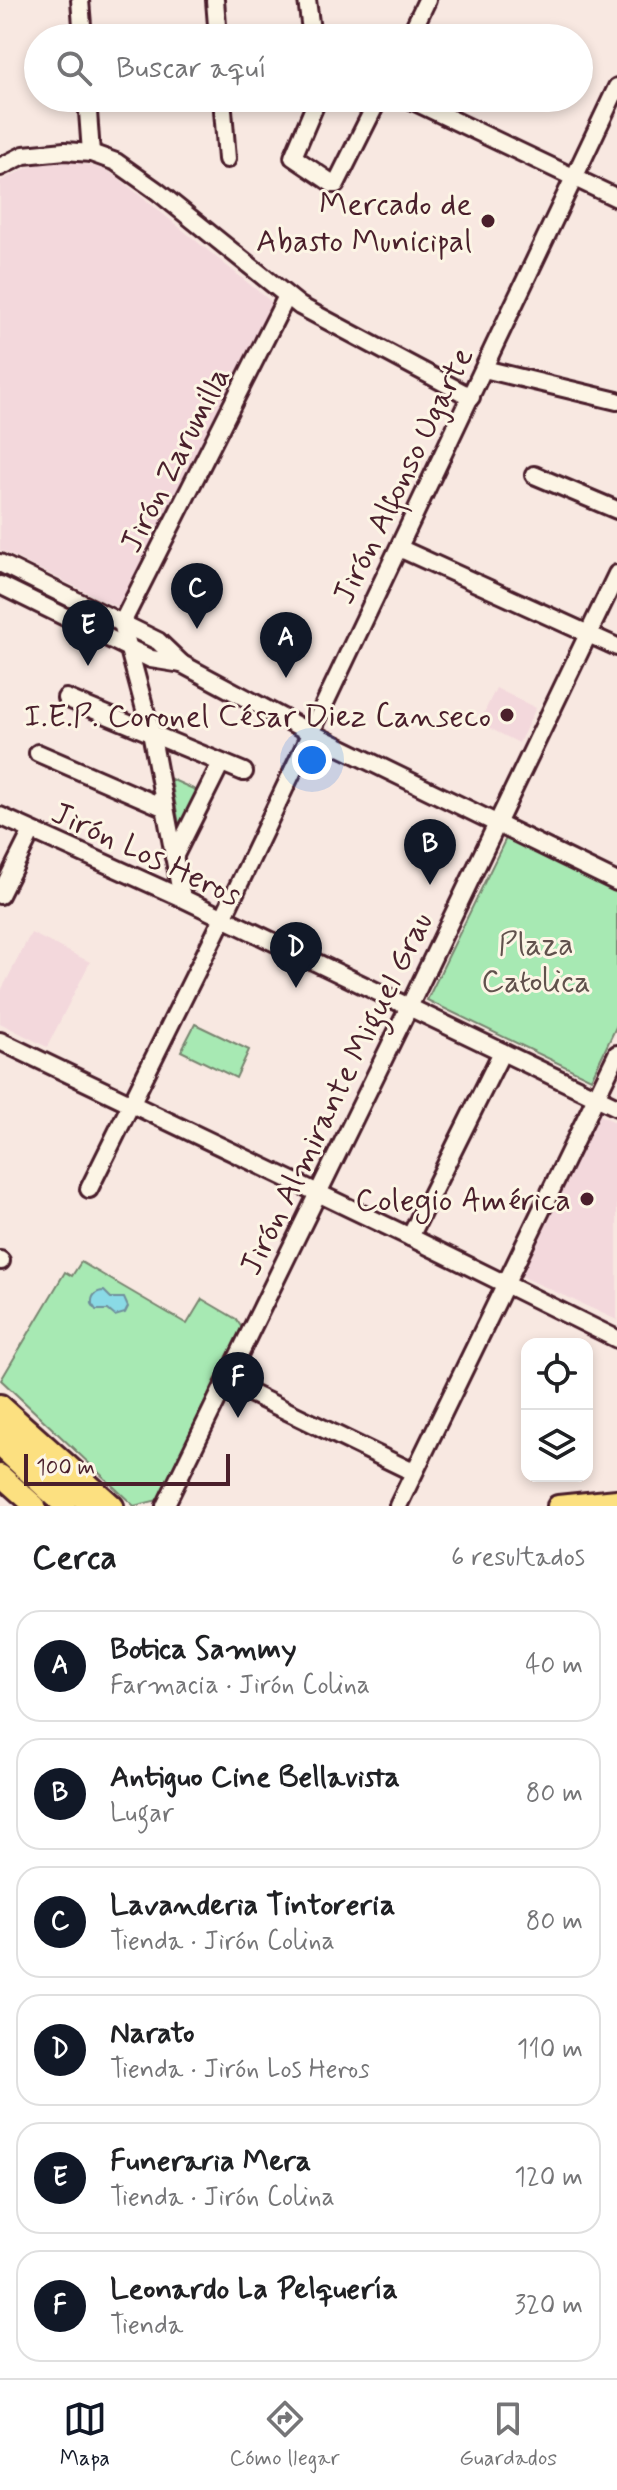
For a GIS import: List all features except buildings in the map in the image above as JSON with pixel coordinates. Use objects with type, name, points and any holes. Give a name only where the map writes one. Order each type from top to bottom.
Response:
[{"type":"main road","points":[[0,1405],[113,1506]]},
{"type":"main road","points":[[0,1424],[91,1506]]},
{"type":"main road","points":[[0,1446],[65,1506]]},
{"type":"main road","points":[[0,1475],[35,1506]]},
{"type":"main road","points":[[558,1506],[617,1500]]},
{"type":"street","points":[[80,0],[82,24]]},
{"type":"street","points":[[215,0],[217,24]]},
{"type":"street","points":[[307,0],[310,24]]},
{"type":"street","points":[[416,24],[427,0]]},
{"type":"street","name":"Jirón Alfonso Ugarte","points":[[89,1189],[223,918],[617,87]]},
{"type":"street","points":[[88,112],[91,153]]},
{"type":"street","points":[[223,112],[227,159]]},
{"type":"street","points":[[312,112],[293,157],[333,184],[336,184],[372,112]]},
{"type":"street","points":[[436,112],[617,198]]},
{"type":"street","points":[[0,167],[24,155],[65,151],[91,153],[116,162],[157,191],[287,296],[332,324],[471,397]]},
{"type":"street","name":"Jirón Zarumilla","points":[[122,623],[287,296]]},
{"type":"street","points":[[484,369],[617,401]]},
{"type":"street","points":[[534,475],[617,510]]},
{"type":"street","points":[[399,548],[617,647]]},
{"type":"street","points":[[0,563],[158,641],[182,664],[309,732],[617,882]]},
{"type":"street","name":"Jirón Almirante Miguel Grau","points":[[165,1506],[617,574]]},
{"type":"street","points":[[31,600],[39,582]]},
{"type":"street","points":[[0,585],[151,659],[182,664]]},
{"type":"street","points":[[122,623],[151,732],[182,898]]},
{"type":"street","points":[[66,698],[244,772]]},
{"type":"street","points":[[38,753],[165,808]]},
{"type":"street","points":[[174,857],[221,763]]},
{"type":"street","name":"Jirón Los Heros","points":[[0,816],[182,898],[617,1107]]},
{"type":"street","points":[[0,895],[32,831]]},
{"type":"street","points":[[0,1041],[617,1339]]},
{"type":"street","points":[[410,1237],[502,1052]]},
{"type":"street","points":[[398,1506],[617,1054]]},
{"type":"street","points":[[227,1382],[413,1472]]},
{"type":"shaded area","points":[[70,161],[102,168],[116,176],[274,304],[123,610],[0,550],[0,181],[45,162]]},
{"type":"shaded area","name":"I.E.P. Coronel César Diez Canseco","points":[[496,688],[536,708],[519,743],[479,723]]},
{"type":"shaded area","points":[[31,933],[90,962],[47,1047],[0,1023],[0,993]]},
{"type":"shaded area","name":"Colegio América","points":[[596,1113],[617,1123],[617,1320],[521,1276]]},
{"type":"green space","points":[[171,779],[200,792],[185,827],[179,825]]},
{"type":"green space","name":"Plaza Catolica","points":[[506,838],[617,891],[617,1025],[591,1079],[427,1000]]},
{"type":"green space","points":[[195,1024],[249,1050],[236,1078],[181,1051]]},
{"type":"green space","points":[[81,1262],[187,1324],[202,1299],[236,1319],[242,1328],[162,1499],[134,1506],[1,1380],[65,1272],[72,1276]]},
{"type":"water","points":[[104,1291],[111,1298],[124,1298],[128,1307],[125,1313],[115,1316],[108,1310],[96,1310],[92,1304],[93,1296]]},
{"type":"place","name":"Mercado de Abasto Municipal","points":[[488,221]]},
{"type":"place","name":"Lavanderia Tintoreria","points":[[197,629]]},
{"type":"place","name":"Funeraria Mera","points":[[88,666]]},
{"type":"place","name":"Botica Sammy","points":[[286,678]]},
{"type":"place","name":"I.E.P. Coronel César Diez Canseco","points":[[507,715]]},
{"type":"place","name":"Antiguo Cine Bellavista","points":[[430,885]]},
{"type":"place","name":"Narato","points":[[296,988]]},
{"type":"place","name":"Colegio América","points":[[587,1199]]},
{"type":"place","name":"Leonardo La Pelquería","points":[[238,1418]]}]
